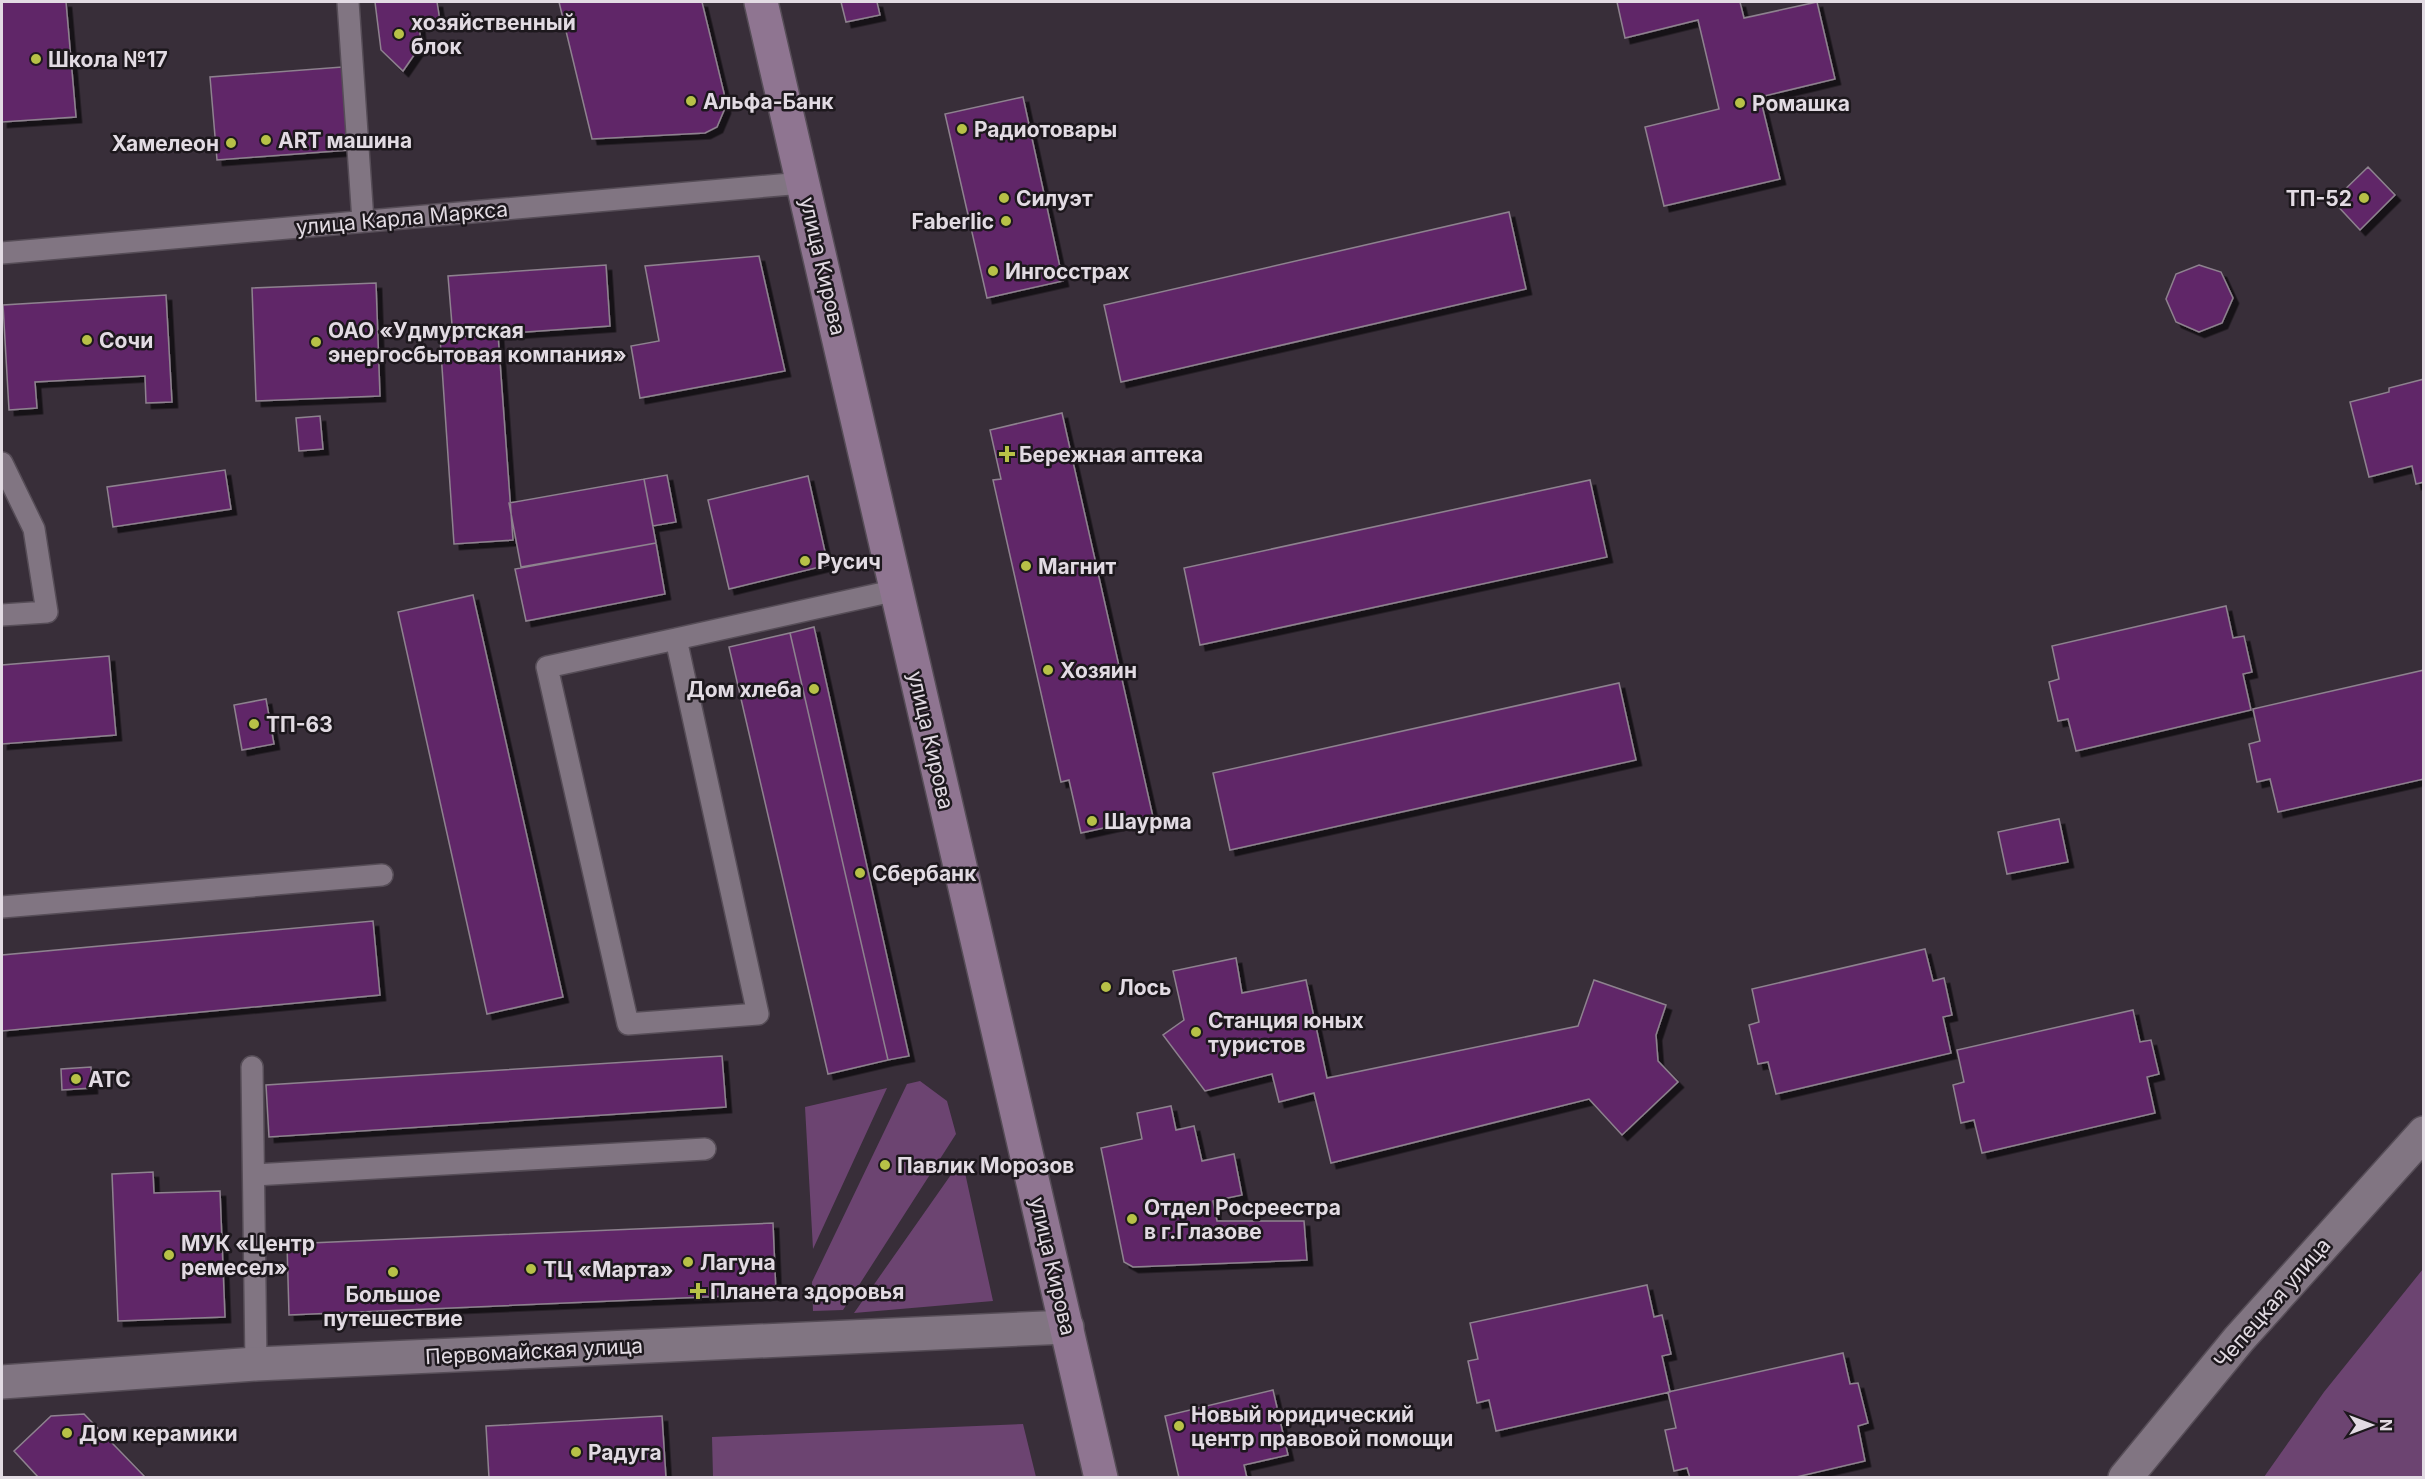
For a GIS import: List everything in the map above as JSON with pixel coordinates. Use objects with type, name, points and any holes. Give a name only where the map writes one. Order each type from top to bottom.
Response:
[{"type":"main road","name":"улица Кирова","points":[[761,2],[1101,1478]]},
{"type":"street","name":"Чепецкая улица","points":[[2125,1478],[2239,1339],[2424,1133]]},
{"type":"street","name":"Первомайская улица","points":[[2,1382],[256,1364],[1066,1327]]},
{"type":"lane","points":[[348,2],[363,221]]},
{"type":"lane","name":"улица Карла Маркса","points":[[2,253],[803,183]]},
{"type":"lane","points":[[2,463],[34,529],[47,612],[2,615]]},
{"type":"lane","points":[[676,639],[758,1014],[628,1024],[547,667],[897,590]]},
{"type":"lane","points":[[2,907],[382,875]]},
{"type":"lane","points":[[252,1067],[256,1364]]},
{"type":"lane","points":[[254,1175],[705,1149]]},
{"type":"shaded area","points":[[920,1081],[947,1101],[956,1134],[843,1310],[813,1311],[812,1282],[907,1084]]},
{"type":"shaded area","points":[[887,1088],[813,1249],[805,1107]]},
{"type":"shaded area","points":[[962,1159],[993,1301],[854,1313]]},
{"type":"shaded area","points":[[2423,1269],[2423,1477],[2264,1477],[2324,1392]]},
{"type":"shaded area","points":[[1023,1424],[1036,1477],[713,1477],[712,1437]]},
{"type":"building","points":[[2,2],[66,2],[76,117],[2,122]]},
{"type":"building","name":"хозяйственный блок","points":[[375,2],[437,2],[440,21],[419,23],[421,45],[403,71],[381,50]]},
{"type":"building","points":[[559,2],[702,2],[724,93],[725,108],[717,127],[705,133],[592,139]]},
{"type":"building","points":[[841,2],[877,2],[880,15],[846,22]]},
{"type":"building","name":"Ромашка","points":[[1617,2],[1740,2],[1744,18],[1817,2],[1835,79],[1760,97],[1780,179],[1664,206],[1645,127],[1719,109],[1698,20],[1625,38]]},
{"type":"building","points":[[342,67],[349,150],[217,160],[210,77]]},
{"type":"building","name":"Силуэт","points":[[1023,97],[1063,281],[987,298],[945,114]]},
{"type":"building","name":"ТП-52","points":[[2368,167],[2395,195],[2360,230],[2333,201]]},
{"type":"building","points":[[1509,212],[1526,289],[1121,382],[1104,305]]},
{"type":"building","points":[[759,256],[785,371],[640,398],[631,346],[659,341],[645,266]]},
{"type":"building","points":[[606,265],[610,326],[453,337],[448,276]]},
{"type":"building","points":[[2199,265],[2221,272],[2233,298],[2222,323],[2199,332],[2176,322],[2166,299],[2176,274]]},
{"type":"building","name":"ОАО «Удмуртская энергосбытовая компания»","points":[[376,283],[380,396],[256,401],[252,288]]},
{"type":"building","name":"Сочи","points":[[166,295],[172,402],[146,403],[145,376],[35,382],[37,408],[9,410],[3,305]]},
{"type":"building","points":[[498,334],[513,540],[454,544],[440,338]]},
{"type":"building","points":[[2424,379],[2424,482],[2416,484],[2412,466],[2369,477],[2350,402],[2389,392],[2389,388]]},
{"type":"building","points":[[1062,413],[1153,817],[1081,833],[1069,780],[1061,782],[993,480],[1001,479],[990,430]]},
{"type":"building","points":[[320,416],[323,449],[299,451],[296,418]]},
{"type":"building","points":[[225,470],[231,509],[113,527],[107,487]]},
{"type":"building","points":[[667,475],[676,522],[653,526],[644,479]]},
{"type":"building","points":[[808,476],[828,565],[729,589],[708,500]]},
{"type":"building","points":[[644,479],[656,543],[521,567],[509,503]]},
{"type":"building","points":[[1590,480],[1607,557],[1200,645],[1184,568]]},
{"type":"building","points":[[656,543],[665,594],[526,621],[515,569]]},
{"type":"building","points":[[473,595],[563,997],[487,1014],[398,612]]},
{"type":"building","points":[[2226,606],[2233,638],[2244,636],[2252,672],[2243,674],[2251,710],[2076,751],[2068,719],[2058,721],[2049,682],[2059,679],[2052,646]]},
{"type":"building","points":[[814,627],[909,1056],[888,1060],[790,633]]},
{"type":"building","points":[[790,633],[888,1060],[828,1074],[729,647]]},
{"type":"building","points":[[109,656],[116,735],[2,744],[2,665]]},
{"type":"building","points":[[2424,670],[2424,779],[2278,812],[2270,779],[2257,782],[2249,744],[2260,741],[2253,709]]},
{"type":"building","points":[[1619,683],[1636,760],[1230,850],[1213,773]]},
{"type":"building","name":"ТП-63","points":[[266,699],[274,744],[242,750],[234,705]]},
{"type":"building","points":[[2059,819],[2068,862],[2007,874],[1998,832]]},
{"type":"building","points":[[373,921],[380,995],[2,1031],[2,955]]},
{"type":"building","points":[[1925,949],[1933,981],[1944,978],[1952,1015],[1943,1017],[1951,1053],[1776,1094],[1768,1062],[1758,1064],[1749,1025],[1759,1022],[1752,989]]},
{"type":"building","points":[[1236,958],[1242,993],[1306,980],[1327,1078],[1578,1026],[1594,980],[1666,1005],[1656,1035],[1658,1061],[1678,1082],[1622,1135],[1589,1099],[1331,1163],[1314,1093],[1279,1102],[1272,1074],[1205,1091],[1163,1035],[1184,1020],[1173,971]]},
{"type":"building","points":[[2133,1010],[2140,1042],[2151,1040],[2159,1074],[2147,1077],[2155,1113],[1982,1153],[1974,1120],[1961,1123],[1953,1085],[1964,1082],[1957,1050]]},
{"type":"building","points":[[722,1056],[726,1107],[269,1137],[266,1085]]},
{"type":"building","name":"АТС","points":[[91,1067],[92,1088],[62,1090],[61,1069]]},
{"type":"building","points":[[1171,1106],[1176,1130],[1194,1126],[1202,1161],[1234,1154],[1242,1195],[1213,1201],[1217,1221],[1304,1221],[1307,1260],[1133,1267],[1124,1262],[1101,1148],[1142,1139],[1137,1113]]},
{"type":"building","name":"МУК «Центр ремесел»","points":[[153,1172],[154,1193],[220,1191],[225,1317],[118,1321],[112,1174]]},
{"type":"building","name":"ТЦ «Марта»","points":[[773,1223],[776,1294],[289,1315],[287,1244]]},
{"type":"building","points":[[1647,1285],[1654,1317],[1662,1315],[1671,1354],[1662,1356],[1670,1392],[1496,1431],[1489,1400],[1477,1403],[1468,1361],[1478,1359],[1470,1323]]},
{"type":"building","points":[[1843,1353],[1850,1384],[1858,1383],[1868,1423],[1858,1426],[1865,1461],[1792,1478],[1690,1478],[1687,1468],[1674,1471],[1665,1430],[1676,1428],[1668,1392]]},
{"type":"building","points":[[1273,1390],[1288,1455],[1244,1465],[1247,1478],[1179,1478],[1165,1416]]},
{"type":"building","name":"Дом керамики","points":[[84,1414],[145,1478],[39,1478],[14,1451],[51,1416]]},
{"type":"building","name":"Радуга","points":[[662,1416],[666,1478],[489,1478],[486,1426]]},
{"type":"place","name":"хозяйственный блок","points":[[399,34]]},
{"type":"place","name":"Школа №17","points":[[36,59]]},
{"type":"place","name":"Альфа-Банк","points":[[691,101]]},
{"type":"place","name":"Ромашка","points":[[1740,103]]},
{"type":"place","name":"Радиотовары","points":[[962,129]]},
{"type":"place","name":"ART машина","points":[[266,140]]},
{"type":"place","name":"Хамелеон","points":[[231,143]]},
{"type":"place","name":"Силуэт","points":[[1004,198]]},
{"type":"place","name":"ТП-52","points":[[2364,198]]},
{"type":"place","name":"Faberlic","points":[[1006,221]]},
{"type":"place","name":"Ингосстрах","points":[[993,271]]},
{"type":"place","name":"Сочи","points":[[87,340]]},
{"type":"place","name":"ОАО «Удмуртская энергосбытовая компания»","points":[[316,342]]},
{"type":"place","name":"Бережная аптека","points":[[1007,454]]},
{"type":"place","name":"Русич","points":[[805,561]]},
{"type":"place","name":"Магнит","points":[[1026,566]]},
{"type":"place","name":"Хозяин","points":[[1048,670]]},
{"type":"place","name":"Дом хлеба","points":[[814,689]]},
{"type":"place","name":"ТП-63","points":[[254,724]]},
{"type":"place","name":"Шаурма","points":[[1092,821]]},
{"type":"place","name":"Сбербанк","points":[[860,873]]},
{"type":"place","name":"Лось","points":[[1106,987]]},
{"type":"place","name":"Станция юных туристов","points":[[1196,1032]]},
{"type":"place","name":"АТС","points":[[76,1079]]},
{"type":"place","name":"Павлик Морозов","points":[[885,1165]]},
{"type":"place","name":"Отдел Росреестра в г.Глазове","points":[[1132,1219]]},
{"type":"place","name":"МУК «Центр ремесел»","points":[[169,1255]]},
{"type":"place","name":"Лагуна","points":[[688,1262]]},
{"type":"place","name":"ТЦ «Марта»","points":[[531,1269]]},
{"type":"place","name":"Большое путешествие","points":[[393,1272]]},
{"type":"place","name":"Планета здоровья","points":[[698,1291]]},
{"type":"place","name":"Новый юридический центр правовой помощи","points":[[1179,1426]]},
{"type":"place","name":"Дом керамики","points":[[67,1433]]},
{"type":"place","name":"Радуга","points":[[576,1452]]}]
